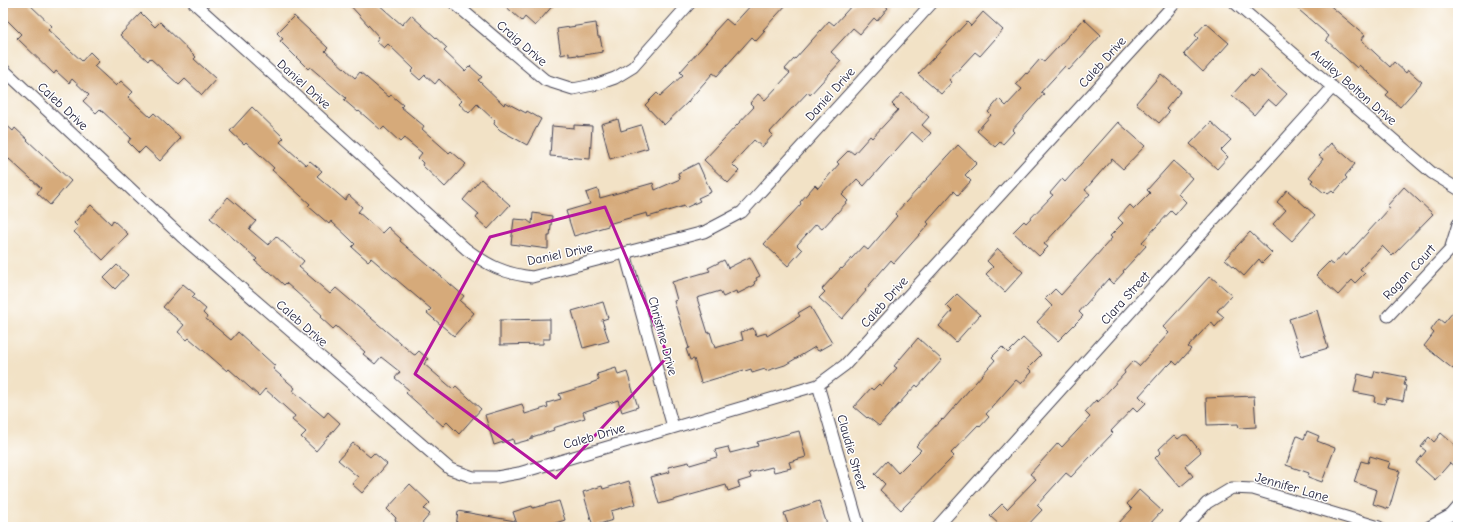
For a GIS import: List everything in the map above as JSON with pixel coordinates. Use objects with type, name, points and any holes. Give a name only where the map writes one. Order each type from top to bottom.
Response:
[{"type":"street","name":"Daniel Drive","points":[[194,3],[466,249],[487,264],[513,274],[532,277],[704,232],[742,212],[932,3]]},
{"type":"street","name":"Craig Drive","points":[[454,3],[545,80],[574,89],[598,84],[614,78],[633,67],[690,3]]},
{"type":"street","name":"Caleb Drive","points":[[3,69],[181,236],[450,469],[473,477],[496,477],[519,473],[818,385],[845,365],[1174,3]]},
{"type":"street","name":"Audley Bolton Drive","points":[[1235,3],[1432,173],[1458,189]]},
{"type":"street","name":"Clara Street","points":[[937,527],[1333,87]]},
{"type":"street","name":"Ragan Court","points":[[1388,316],[1450,250],[1458,224]]},
{"type":"street","name":"Christine Drive","points":[[625,253],[673,427]]},
{"type":"street","name":"Claudie Street","points":[[818,385],[859,527]]},
{"type":"street","name":"Jennifer Lane","points":[[1185,527],[1207,503],[1232,488],[1253,489],[1379,527]]},
{"type":"street","points":[[1429,527],[1451,515],[1458,507]]},
{"type":"highlighted area","points":[[605,207],[668,356],[556,478],[415,374],[490,237]]},
{"type":"building","points":[[3,3],[28,3],[52,26],[48,30],[82,61],[90,52],[99,61],[94,66],[116,86],[121,81],[133,92],[128,97],[150,117],[154,113],[181,138],[160,161],[145,147],[139,153],[128,142],[131,138],[100,109],[96,113],[83,101],[89,95],[72,79],[69,83],[56,71],[54,74],[17,38],[21,34],[3,16]]},
{"type":"building","points":[[348,3],[377,3],[402,25],[411,15],[447,48],[444,51],[465,71],[470,66],[482,77],[478,80],[504,105],[505,102],[526,113],[527,111],[541,119],[527,145],[500,130],[494,124],[495,121],[477,104],[469,113],[459,104],[462,101],[439,79],[435,84],[425,75],[420,80],[411,72],[414,69],[388,44],[384,48],[376,41],[379,37]]},
{"type":"building","points":[[502,3],[555,3],[535,26],[525,17],[522,21]]},
{"type":"building","points":[[753,3],[788,3],[763,30],[765,31],[756,41],[752,37],[717,76],[713,73],[689,101],[664,125],[645,105],[657,93],[660,96],[683,75],[680,72],[726,19],[733,25]]},
{"type":"building","points":[[854,3],[882,3],[888,8],[877,21],[874,18],[860,34],[853,28],[831,52],[841,61],[810,95],[808,92],[792,108],[770,132],[773,135],[762,147],[754,140],[732,164],[739,171],[728,183],[704,160],[754,107],[750,103],[758,94],[765,100],[790,73],[785,69],[794,59],[829,21],[834,25]]},
{"type":"building","points":[[1291,3],[1327,3],[1365,35],[1361,40],[1390,67],[1394,62],[1406,73],[1408,70],[1422,82],[1400,107],[1386,95],[1389,92],[1359,65],[1357,68],[1326,40],[1329,36]]},
{"type":"building","points":[[983,12],[1003,30],[980,56],[975,52],[949,80],[952,82],[941,94],[918,74],[967,22],[971,26]]},
{"type":"building","points":[[141,13],[155,27],[160,22],[196,57],[194,59],[216,79],[202,95],[185,79],[179,85],[150,58],[148,61],[120,35]]},
{"type":"building","points":[[294,16],[328,48],[325,51],[355,78],[360,72],[389,97],[391,95],[403,105],[401,107],[424,126],[422,129],[449,153],[451,151],[466,164],[445,187],[422,165],[423,163],[418,158],[422,153],[404,138],[400,142],[384,127],[381,130],[359,111],[358,112],[344,100],[346,98],[310,67],[308,69],[280,41],[283,39],[277,33]]},
{"type":"building","points":[[1084,19],[1101,35],[1069,70],[1065,66],[1041,92],[1044,94],[1012,130],[1014,132],[1003,144],[1000,142],[995,147],[977,131],[991,115],[988,112],[999,99],[1006,106],[1022,89],[1016,84],[1040,59],[1044,62]]},
{"type":"building","points":[[596,23],[598,37],[600,37],[603,52],[578,56],[569,56],[569,53],[561,55],[557,29]]},
{"type":"building","points":[[1206,23],[1229,43],[1203,72],[1184,54],[1198,38],[1195,35]]},
{"type":"building","points":[[1260,70],[1287,94],[1276,106],[1268,99],[1254,115],[1232,95],[1251,74],[1253,77]]},
{"type":"building","points":[[1161,74],[1181,91],[1166,109],[1169,112],[1159,123],[1136,103]]},
{"type":"building","points":[[902,93],[929,117],[922,125],[931,133],[923,142],[912,132],[864,186],[857,179],[842,195],[848,201],[822,229],[816,224],[797,245],[802,250],[788,266],[764,244],[801,204],[800,202],[815,185],[818,188],[839,164],[837,162],[849,150],[854,154],[870,136],[872,138],[898,110],[892,104]]},
{"type":"building","points":[[252,107],[284,138],[280,142],[306,165],[310,161],[322,171],[317,176],[345,200],[349,195],[362,207],[358,212],[382,233],[388,227],[401,239],[400,241],[464,296],[460,301],[474,313],[454,336],[427,313],[431,309],[371,258],[368,261],[352,247],[355,244],[350,239],[331,221],[329,224],[308,206],[310,204],[272,170],[274,168],[246,142],[244,144],[230,131]]},
{"type":"building","points":[[618,119],[621,131],[641,125],[648,148],[610,159],[601,124]]},
{"type":"building","points":[[3,122],[13,131],[15,128],[71,181],[50,205],[37,193],[41,188],[9,159],[3,166]]},
{"type":"building","points":[[1118,122],[1145,146],[1123,169],[1112,159],[1085,190],[1090,194],[1044,244],[1048,247],[1039,256],[1013,232],[1024,221],[1026,223],[1053,195],[1050,193],[1062,179],[1065,182]]},
{"type":"building","points":[[1211,122],[1231,140],[1221,150],[1228,157],[1217,169],[1190,144]]},
{"type":"building","points":[[574,125],[592,126],[590,159],[550,156],[552,126],[574,128]]},
{"type":"building","points":[[1331,143],[1355,164],[1345,176],[1347,178],[1334,193],[1332,191],[1328,194],[1325,191],[1324,193],[1311,182],[1313,180],[1309,177],[1323,159],[1319,156]]},
{"type":"building","points":[[958,145],[977,163],[965,175],[971,181],[958,195],[954,191],[927,222],[929,224],[894,263],[891,260],[842,319],[819,298],[825,292],[822,289],[863,246],[868,250],[897,216],[895,214]]},
{"type":"building","points":[[1173,161],[1192,178],[1178,194],[1186,202],[1175,215],[1171,211],[1142,242],[1146,246],[1123,271],[1124,272],[1113,284],[1108,279],[1079,312],[1083,316],[1058,341],[1037,322],[1052,306],[1045,299],[1055,289],[1061,295],[1112,238],[1110,236],[1123,223],[1118,218],[1130,205],[1134,209],[1150,193],[1147,190]]},
{"type":"building","points":[[698,163],[711,192],[698,198],[700,201],[685,208],[684,206],[648,217],[647,213],[608,224],[608,226],[574,236],[566,211],[590,204],[586,193],[598,189],[600,198],[653,183],[655,190],[680,179],[678,173]]},
{"type":"building","points":[[481,179],[510,205],[488,229],[476,218],[479,214],[463,200]]},
{"type":"building","points":[[1404,187],[1433,214],[1392,256],[1382,246],[1360,269],[1365,273],[1355,283],[1352,280],[1338,295],[1316,275],[1329,262],[1333,265],[1344,253],[1346,256],[1390,208],[1387,206]]},
{"type":"building","points":[[1287,190],[1315,215],[1292,241],[1273,224],[1286,210],[1277,202]]},
{"type":"building","points":[[228,197],[256,221],[249,229],[268,245],[276,236],[304,261],[299,267],[330,294],[336,288],[413,354],[415,355],[419,351],[428,359],[424,364],[453,389],[456,386],[481,409],[459,434],[447,422],[443,426],[406,393],[409,390],[395,378],[400,372],[381,357],[375,364],[363,354],[365,352],[336,326],[333,329],[320,317],[322,315],[286,283],[284,285],[269,271],[268,272],[255,261],[257,259],[210,218]]},
{"type":"building","points":[[91,205],[111,224],[113,220],[128,234],[103,260],[74,232],[78,227],[74,223]]},
{"type":"building","points":[[533,213],[552,216],[550,236],[548,236],[548,249],[511,244],[514,219],[527,220],[532,224]]},
{"type":"building","points":[[1250,232],[1272,253],[1262,263],[1259,259],[1244,276],[1225,259]]},
{"type":"building","points":[[998,249],[1023,272],[1005,292],[986,274],[993,267],[987,261]]},
{"type":"building","points":[[750,257],[760,276],[756,278],[757,280],[754,282],[755,285],[737,294],[736,291],[723,297],[720,291],[697,298],[708,333],[710,332],[715,348],[743,340],[741,332],[753,328],[756,336],[766,333],[767,336],[800,316],[798,313],[810,306],[832,343],[818,351],[815,347],[785,365],[766,371],[765,369],[752,373],[751,369],[744,370],[701,383],[694,359],[690,360],[686,349],[689,348],[674,301],[677,300],[672,282],[710,271],[708,268],[724,260],[728,268]]},
{"type":"building","points":[[117,265],[128,275],[115,289],[104,278]]},
{"type":"building","points":[[1210,276],[1232,295],[1217,311],[1224,317],[1215,327],[1211,322],[1188,347],[1191,349],[1177,365],[1173,361],[1168,366],[1167,365],[1139,396],[1146,403],[1137,412],[1133,408],[1111,431],[1113,433],[1071,477],[1066,473],[1037,505],[1042,510],[1026,527],[1002,527],[990,516],[1002,504],[1007,509],[1036,479],[1030,474],[1058,443],[1062,447],[1090,417],[1085,412],[1096,400],[1098,402],[1125,373],[1124,371],[1133,361],[1139,366],[1169,333],[1163,327]]},
{"type":"building","points":[[183,284],[195,294],[192,297],[206,309],[203,313],[207,317],[206,319],[231,340],[238,332],[275,366],[273,369],[295,388],[293,391],[324,417],[328,412],[340,423],[316,451],[301,437],[306,432],[292,420],[295,416],[265,389],[259,396],[229,369],[227,371],[189,338],[187,340],[178,332],[184,325],[163,307]]},
{"type":"building","points":[[957,294],[980,315],[956,342],[939,326],[952,311],[946,305]]},
{"type":"building","points":[[603,302],[608,318],[602,320],[609,341],[583,348],[572,311]]},
{"type":"building","points":[[1458,306],[1458,362],[1453,369],[1424,346],[1434,333],[1431,330],[1439,319],[1444,323]]},
{"type":"building","points":[[1317,310],[1328,348],[1301,356],[1289,319]]},
{"type":"building","points":[[550,319],[550,339],[543,339],[543,344],[500,345],[500,320]]},
{"type":"building","points":[[918,338],[942,360],[918,387],[916,385],[879,426],[854,407],[871,388],[873,390],[879,384],[881,386],[897,368],[894,366]]},
{"type":"building","points":[[1023,338],[1041,355],[1028,368],[1032,372],[1021,384],[1016,380],[986,414],[989,417],[980,427],[978,425],[951,453],[954,456],[901,510],[880,490],[885,484],[875,474],[887,461],[898,473],[921,450],[916,446],[942,419],[943,420],[995,360],[992,357],[1002,347],[1008,353]]},
{"type":"building","points":[[616,368],[618,375],[627,372],[638,407],[622,412],[618,400],[583,412],[585,418],[553,428],[554,430],[532,437],[532,439],[514,444],[513,439],[494,445],[485,415],[522,404],[525,414],[548,407],[547,403],[561,399],[559,394],[591,384],[599,380],[597,374]]},
{"type":"building","points":[[1375,371],[1406,377],[1403,401],[1386,398],[1385,404],[1374,402],[1375,396],[1354,392],[1358,374],[1373,378]]},
{"type":"building","points":[[1254,396],[1256,427],[1239,428],[1238,424],[1207,425],[1206,398]]},
{"type":"building","points":[[799,431],[806,457],[789,462],[791,468],[774,472],[772,467],[749,473],[751,478],[738,482],[740,487],[728,491],[726,485],[659,504],[651,477],[670,472],[668,467],[689,462],[690,465],[717,457],[715,450],[728,447],[730,453],[758,446],[757,442]]},
{"type":"building","points":[[1307,431],[1319,436],[1317,441],[1335,448],[1322,482],[1308,477],[1309,473],[1286,465],[1297,436],[1304,439]]},
{"type":"building","points":[[1441,433],[1458,448],[1458,469],[1450,463],[1435,480],[1416,463],[1426,451],[1421,447],[1429,437],[1434,442]]},
{"type":"building","points":[[1174,435],[1178,439],[1183,435],[1187,435],[1201,452],[1185,466],[1193,476],[1180,487],[1155,458],[1161,452],[1159,449]]},
{"type":"building","points":[[353,443],[370,457],[374,453],[387,464],[362,493],[352,484],[358,477],[338,460]]},
{"type":"building","points":[[1370,456],[1390,462],[1388,468],[1400,471],[1389,509],[1373,504],[1377,490],[1354,482],[1361,461],[1368,463]]},
{"type":"building","points":[[629,481],[636,504],[611,511],[613,520],[593,526],[583,492],[602,486],[603,489]]},
{"type":"building","points":[[410,484],[430,503],[424,509],[430,514],[419,527],[403,527],[395,520],[396,518],[387,509]]},
{"type":"building","points":[[1139,490],[1162,511],[1147,527],[1115,527],[1132,509],[1127,504]]},
{"type":"building","points":[[559,501],[565,520],[543,527],[518,527],[513,512],[532,506],[533,508]]},
{"type":"building","points":[[819,501],[828,527],[789,527],[784,513]]},
{"type":"building","points":[[458,511],[515,521],[514,527],[456,527]]}]
